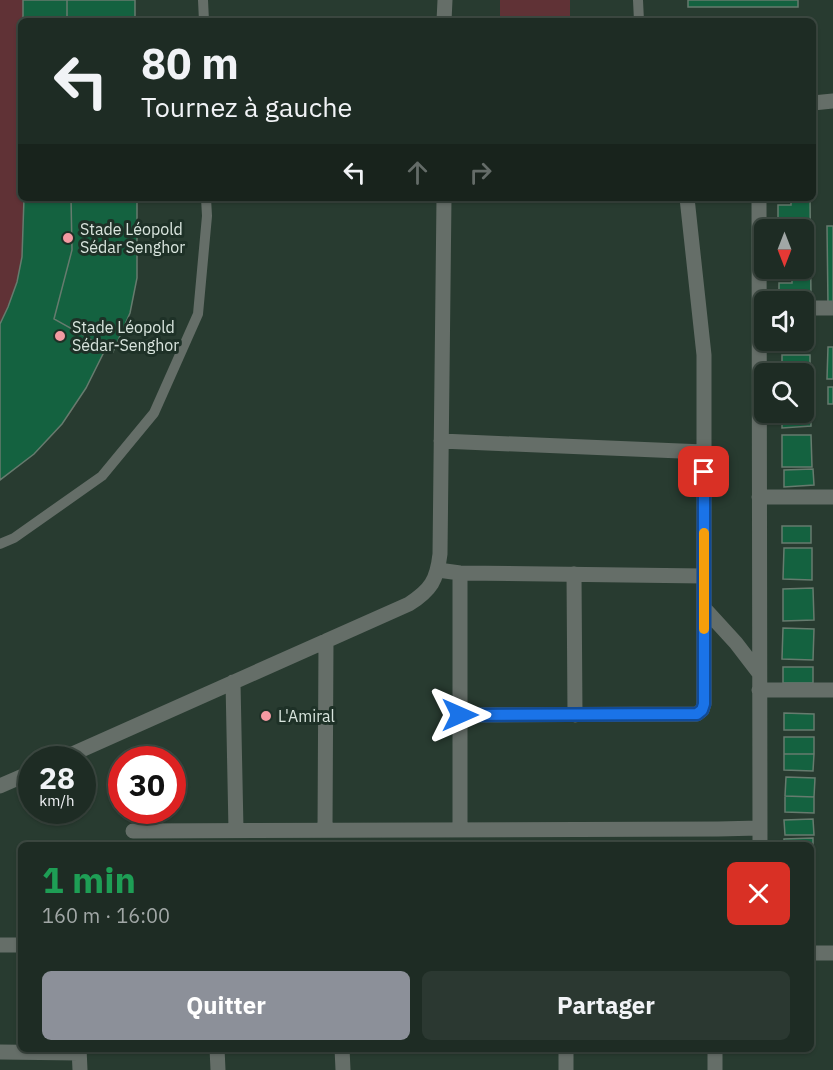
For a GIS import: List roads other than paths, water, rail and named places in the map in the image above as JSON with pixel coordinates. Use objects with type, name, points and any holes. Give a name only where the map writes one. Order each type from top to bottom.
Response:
[{"type":"street","points":[[444,18],[445,0]]},
{"type":"street","points":[[816,103],[833,102]]},
{"type":"street","points":[[90,746],[409,604],[422,596],[433,584],[440,554],[444,201]]},
{"type":"street","points":[[460,715],[697,714],[702,710],[704,704],[704,355],[687,201]]},
{"type":"street","points":[[759,201],[762,291]]},
{"type":"street","points":[[814,308],[833,308]]},
{"type":"street","points":[[760,842],[759,497],[761,351]]},
{"type":"street","points":[[441,441],[704,452]]},
{"type":"street","points":[[759,497],[833,497]]},
{"type":"street","points":[[438,570],[460,573],[704,576]]},
{"type":"street","points":[[460,573],[460,829]]},
{"type":"street","points":[[574,574],[575,715]]},
{"type":"street","points":[[704,608],[736,643],[759,674]]},
{"type":"street","points":[[326,641],[335,835]]},
{"type":"street","points":[[233,682],[236,830]]},
{"type":"street","points":[[759,690],[833,690]]},
{"type":"street","points":[[0,786],[18,778]]},
{"type":"street","points":[[133,831],[236,830],[335,835],[460,829],[718,837],[759,828]]},
{"type":"street","points":[[0,945],[18,945]]},
{"type":"street","points":[[814,953],[833,953]]},
{"type":"street","points":[[0,1052],[18,1052]]},
{"type":"street","points":[[79,1052],[80,1070]]},
{"type":"street","points":[[217,1052],[218,1070]]},
{"type":"street","points":[[342,1052],[343,1070]]},
{"type":"street","points":[[566,1052],[566,1070]]},
{"type":"street","points":[[715,1052],[715,1070]]},
{"type":"lane","points":[[202,0],[204,18]]},
{"type":"lane","points":[[638,0],[639,18]]},
{"type":"lane","points":[[0,544],[14,538],[102,476],[154,413],[198,314],[207,216],[206,201]]},
{"type":"place","name":"Stade Léopold Sédar Senghor","points":[[68,238]]},
{"type":"place","name":"Stade Léopold Sédar-Senghor","points":[[60,336]]},
{"type":"place","name":"L'Amiral","points":[[266,716]]}]
